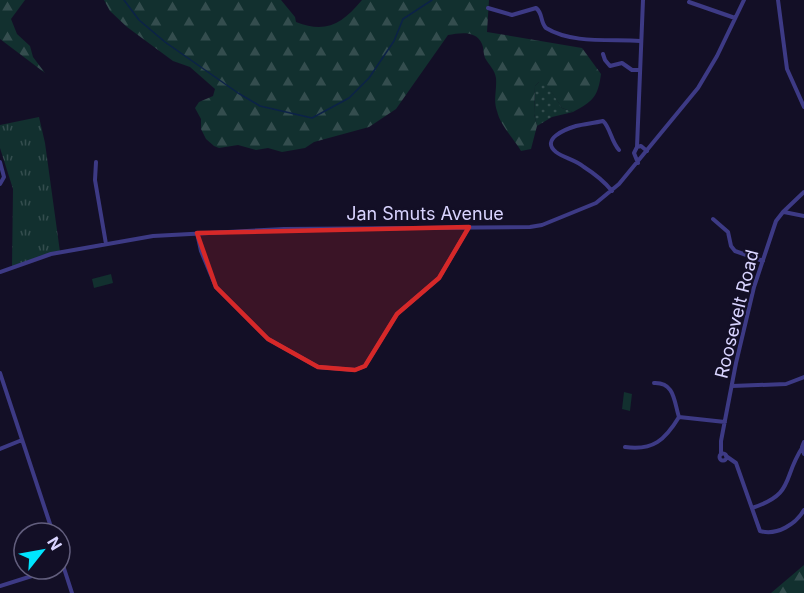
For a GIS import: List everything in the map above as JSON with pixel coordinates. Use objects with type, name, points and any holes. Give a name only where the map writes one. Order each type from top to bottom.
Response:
[{"type":"street","points":[[638,163],[634,153],[637,147],[643,0]]},
{"type":"street","name":"Jan Smuts Avenue","points":[[0,272],[51,254],[153,236],[290,229],[537,226],[590,206],[612,191],[638,163],[698,88],[744,0]]},
{"type":"street","points":[[778,0],[788,72],[804,107]]},
{"type":"street","points":[[689,2],[735,18]]},
{"type":"street","points":[[488,8],[512,15],[536,8],[546,28],[582,38],[640,40]]},
{"type":"street","points":[[603,54],[610,66],[622,63],[632,70],[640,70]]},
{"type":"street","points":[[612,191],[601,178],[583,165],[556,152],[552,146],[552,139],[555,135],[573,127],[603,121],[607,123],[610,137],[619,150]]},
{"type":"street","points":[[637,147],[641,146],[647,151]]},
{"type":"street","points":[[0,162],[4,177],[0,184]]},
{"type":"street","points":[[96,162],[95,180],[106,244]]},
{"type":"street","name":"Roosevelt Road","points":[[752,508],[736,462],[724,455],[721,441],[750,304],[772,230],[783,212],[804,192]]},
{"type":"street","points":[[795,201],[795,214]]},
{"type":"street","points":[[783,212],[804,216]]},
{"type":"street","points":[[713,219],[728,232],[731,246],[735,250],[763,261]]},
{"type":"street","points":[[197,233],[201,251],[216,287],[263,335],[318,367],[355,370],[361,369],[366,363],[398,314],[438,278],[469,227]]},
{"type":"street","points":[[0,373],[49,521]]},
{"type":"street","points":[[732,386],[786,384],[804,376]]},
{"type":"street","points":[[654,383],[664,383],[670,389],[679,417]]},
{"type":"street","points":[[679,417],[725,422]]},
{"type":"street","points":[[626,447],[635,448],[656,444],[679,417]]},
{"type":"street","points":[[0,449],[22,440]]},
{"type":"street","points":[[804,442],[783,491],[772,500],[752,508],[759,529],[769,532],[789,525],[804,510]]},
{"type":"street","points":[[802,448],[804,454]]},
{"type":"street","points":[[0,586],[16,581]]},
{"type":"highlighted area","points":[[469,227],[439,278],[397,314],[365,366],[355,370],[318,367],[268,339],[216,287],[197,233]]},
{"type":"green space","points":[[0,0],[25,0],[11,19],[17,34],[30,46],[33,57],[45,73],[0,39]]},
{"type":"green space","points":[[104,0],[281,0],[295,17],[296,22],[325,27],[340,21],[362,0],[489,0],[487,32],[582,48],[601,74],[593,98],[573,112],[562,108],[545,82],[539,82],[535,86],[534,114],[537,126],[531,149],[521,151],[499,116],[495,103],[495,75],[485,58],[483,46],[472,34],[448,35],[396,109],[369,127],[314,142],[305,148],[282,152],[268,148],[256,150],[238,145],[219,148],[206,139],[201,129],[201,119],[195,108],[199,102],[213,96],[215,89],[190,67],[173,61],[127,27],[110,11]]},
{"type":"green space","points":[[545,81],[562,108],[573,112],[552,117],[537,126],[534,114],[535,86]]},
{"type":"green space","points":[[39,117],[45,143],[60,252],[12,268],[13,189],[0,148],[0,125]]},
{"type":"green space","points":[[111,274],[113,283],[94,288],[92,279]]},
{"type":"green space","points":[[624,392],[632,394],[630,411],[622,409]]},
{"type":"green space","points":[[804,565],[804,593],[771,593]]},
{"type":"waterway","points":[[124,0],[139,20],[165,42],[238,93],[260,106],[312,118],[349,98],[369,78],[394,41],[403,19],[432,0]]}]
